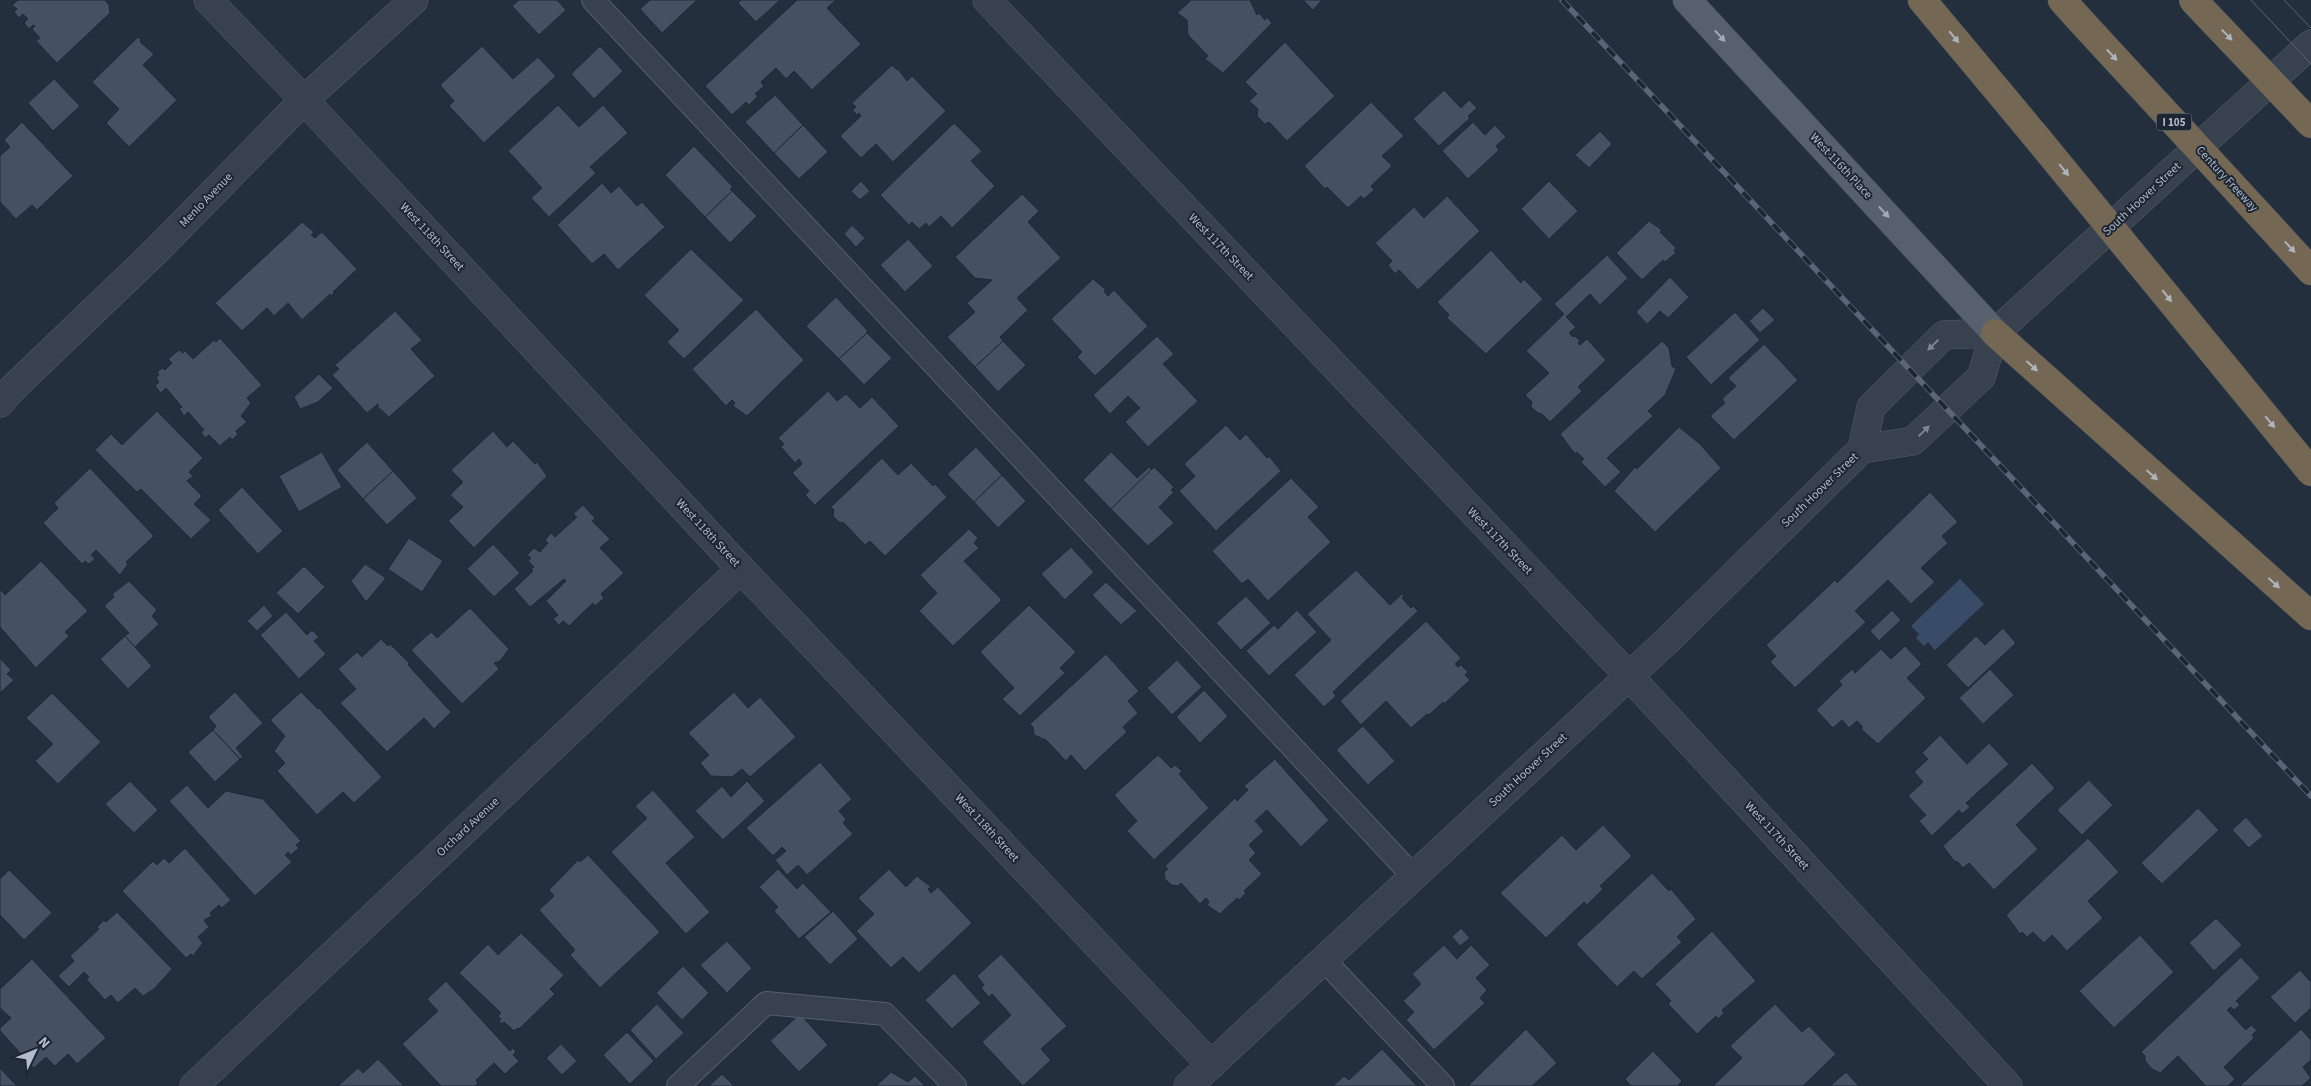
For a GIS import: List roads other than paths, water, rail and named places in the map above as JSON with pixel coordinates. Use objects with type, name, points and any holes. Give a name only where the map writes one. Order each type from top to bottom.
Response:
[{"type":"highway","points":[[1922,0],[2311,472]]},
{"type":"highway","points":[[2193,0],[2311,124]]},
{"type":"highway","name":"Century Freeway","points":[[2070,9],[2311,271]]},
{"type":"highway","points":[[1995,333],[2311,616]]},
{"type":"main road","name":"West 116th Place","points":[[1687,0],[1995,333]]},
{"type":"street","name":"West 118th Street","points":[[208,0],[304,100],[741,569],[1211,1065]]},
{"type":"street","name":"Menlo Avenue","points":[[0,403],[13,388],[158,249],[304,100],[414,0]]},
{"type":"street","name":"West 117th Street","points":[[987,0],[1629,676],[2008,1086]]},
{"type":"street","name":"South Hoover Street","points":[[1862,449],[1914,441],[1981,377],[1995,333],[2311,44]]},
{"type":"street","name":"South Hoover Street","points":[[1188,1086],[1629,676],[1862,449],[1871,407],[1944,335],[1995,333]]},
{"type":"street","name":"Orchard Avenue","points":[[194,1086],[741,569]]},
{"type":"lane","points":[[593,0],[1413,876]]},
{"type":"lane","points":[[1324,960],[1443,1086]]},
{"type":"lane","points":[[678,1086],[766,1003],[885,1014],[956,1086]]},
{"type":"water","points":[[1960,579],[1984,604],[1935,650],[1928,642],[1924,646],[1916,638],[1919,634],[1911,626]]},
{"type":"tram line","points":[[2251,0],[2311,64]]},
{"type":"tram line","points":[[2284,0],[2311,28]]},
{"type":"railway","points":[[1562,0],[2311,796]]}]
